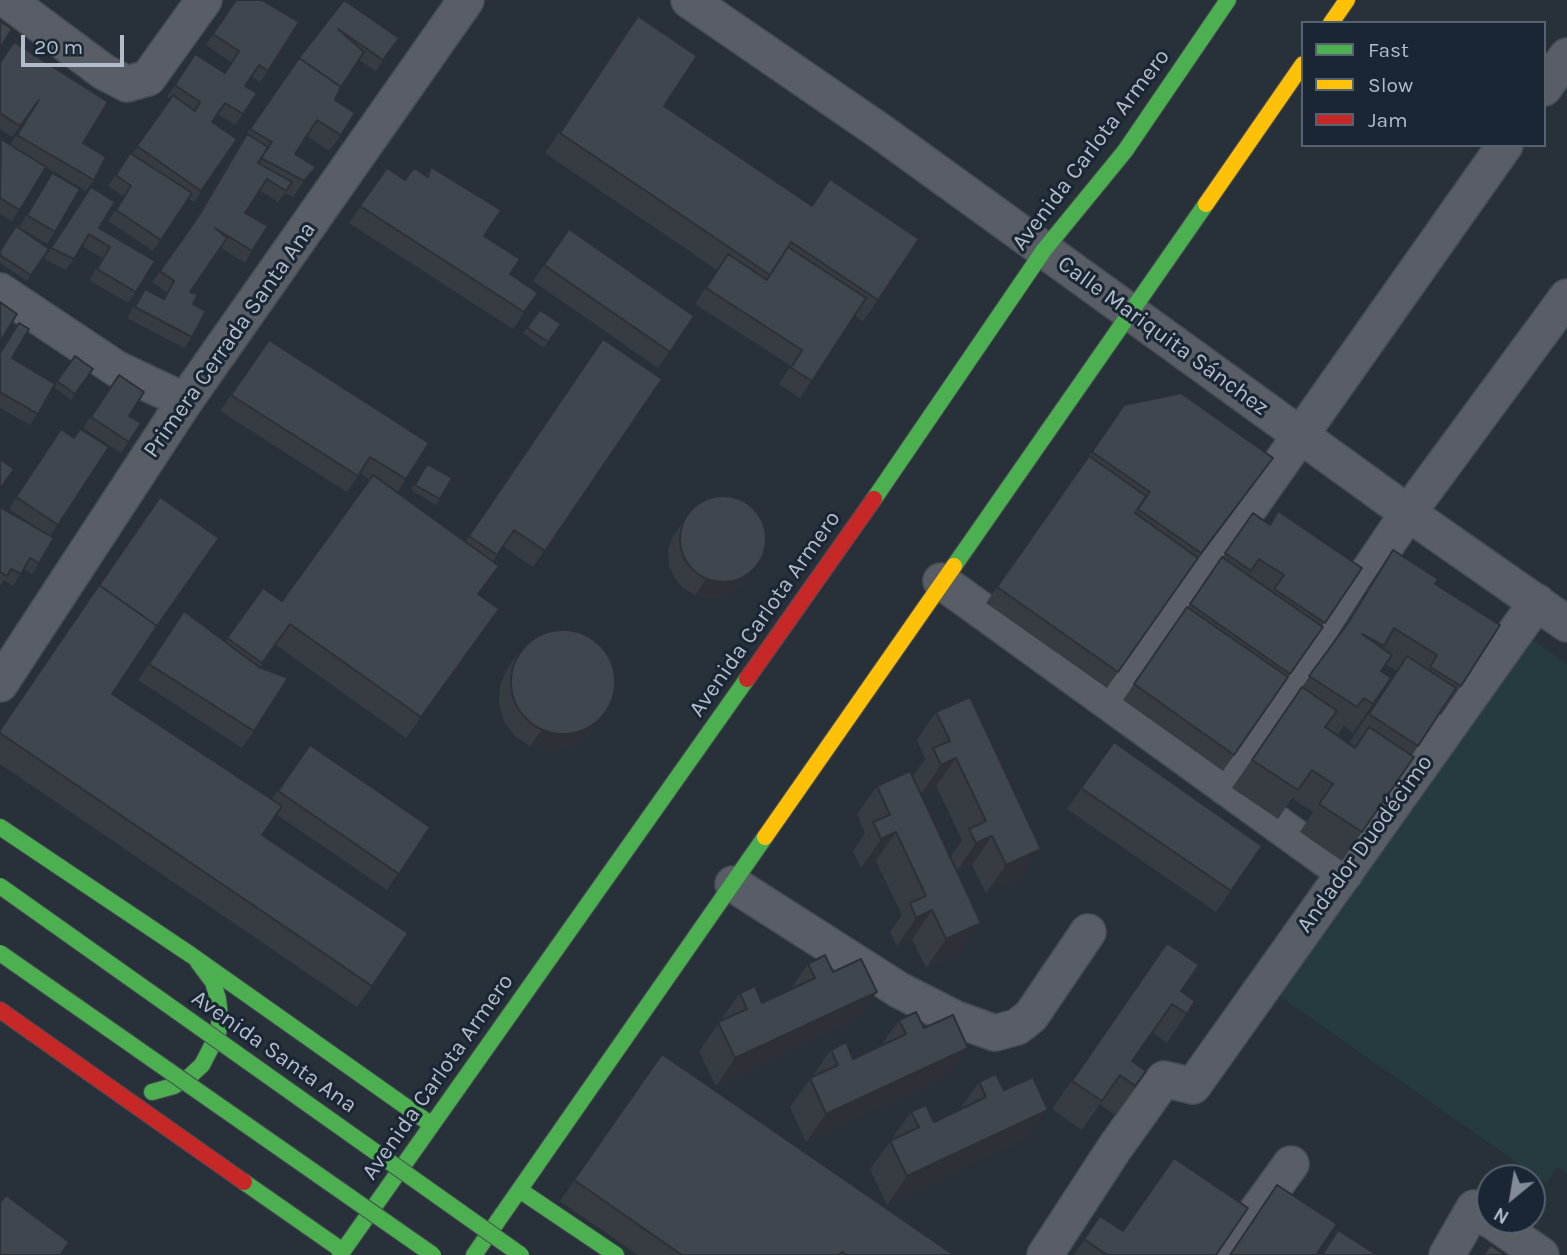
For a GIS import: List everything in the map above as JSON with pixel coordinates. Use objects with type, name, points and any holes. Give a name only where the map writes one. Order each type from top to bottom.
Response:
[{"type":"main road","name":"Avenida Carlota Armero","points":[[342,1253],[895,470],[1044,250],[1125,151],[1228,0]]},
{"type":"main road","points":[[1332,21],[1347,0]]},
{"type":"main road","points":[[474,1255],[1301,67]]},
{"type":"main road","name":"Avenida Santa Ana","points":[[0,827],[191,955],[432,1125]]},
{"type":"main road","name":"Avenida Santa Ana","points":[[0,886],[521,1255]]},
{"type":"main road","points":[[0,953],[433,1255]]},
{"type":"main road","points":[[105,1083],[122,1090],[157,1091],[174,1086],[202,1065],[218,1034],[220,1016],[212,982],[203,967],[191,955]]},
{"type":"main road","points":[[0,1010],[342,1253]]},
{"type":"main road","points":[[520,1191],[616,1255]]},
{"type":"street","points":[[7,0],[104,72],[127,84],[148,78],[204,0]]},
{"type":"street","name":"Primera Cerrada Santa Ana","points":[[0,684],[185,401],[466,0]]},
{"type":"street","name":"Calle Mariquita Sánchez","points":[[689,0],[881,132],[1408,513],[1556,607]]},
{"type":"street","points":[[1546,85],[1567,56]]},
{"type":"street","points":[[1111,704],[1302,436],[1503,147]]},
{"type":"street","points":[[0,291],[117,369],[185,401]]},
{"type":"street","points":[[1224,786],[1408,513],[1567,297]]},
{"type":"street","points":[[941,581],[1345,873]]},
{"type":"street","name":"Andador Duodécimo","points":[[1045,1255],[1114,1149],[1164,1079],[1193,1086],[1345,873],[1556,607]]},
{"type":"street","points":[[733,884],[899,990],[956,1019],[995,1032],[1017,1027],[1031,1016],[1088,932]]},
{"type":"street","points":[[1225,1255],[1292,1164]]},
{"type":"street","points":[[1447,1255],[1474,1208],[1476,1210]]},
{"type":"street","points":[[1510,1234],[1541,1255]]},
{"type":"street","points":[[1564,1255],[1567,1250]]},
{"type":"green space","points":[[1523,633],[1567,664],[1567,1174],[1557,1167],[1546,1183],[1546,1164],[1519,1164],[1272,991]]},
{"type":"building","points":[[236,0],[262,0],[299,22],[268,71],[259,65],[245,86],[257,93],[243,114],[225,103],[212,122],[237,139],[201,191],[137,146],[173,95],[195,111],[200,102],[175,85],[195,54],[225,73],[239,51],[213,34]]},
{"type":"building","points":[[344,0],[399,38],[383,60],[338,29],[364,52],[341,87],[299,58]]},
{"type":"building","points":[[638,16],[697,56],[664,106],[812,206],[830,179],[919,239],[878,300],[791,242],[770,275],[560,133]]},
{"type":"building","points":[[0,21],[12,29],[0,48]]},
{"type":"building","points":[[14,42],[108,102],[83,143],[106,157],[94,180],[17,135],[39,100],[20,126],[0,113],[0,63]]},
{"type":"building","points":[[299,58],[341,87],[335,100],[355,113],[341,135],[317,120],[295,154],[316,167],[304,181],[261,158],[272,142],[250,129]]},
{"type":"building","points":[[247,134],[268,147],[258,163],[292,182],[286,191],[267,179],[245,213],[268,226],[252,251],[215,228],[227,238],[190,292],[198,294],[193,304],[206,311],[192,337],[135,307],[145,289],[164,299],[174,281],[160,271],[198,217]]},
{"type":"building","points":[[1,139],[46,167],[20,210],[0,198]]},
{"type":"building","points":[[130,153],[192,193],[161,240],[116,210],[131,186],[116,175]]},
{"type":"building","points":[[431,167],[501,210],[484,236],[520,259],[510,274],[538,293],[524,312],[360,206],[387,168],[405,180],[414,168],[428,177]]},
{"type":"building","points":[[52,173],[80,189],[55,232],[27,215]]},
{"type":"building","points":[[91,187],[115,202],[99,228],[155,261],[136,292],[97,269],[110,247],[89,234],[74,259],[51,248]]},
{"type":"building","points":[[16,226],[49,249],[31,275],[0,255]]},
{"type":"building","points":[[569,229],[694,316],[670,352],[544,265]]},
{"type":"building","points":[[788,247],[866,298],[812,381],[791,368],[802,350],[706,288],[728,254],[767,280]]},
{"type":"building","points":[[0,302],[17,314],[0,342]]},
{"type":"building","points":[[540,310],[561,324],[548,342],[527,328]]},
{"type":"building","points":[[19,323],[29,329],[12,358],[55,384],[38,414],[0,392],[0,353]]},
{"type":"building","points":[[603,339],[662,379],[545,551],[514,530],[497,555],[469,536]]},
{"type":"building","points":[[269,340],[429,443],[406,479],[370,457],[358,476],[231,395]]},
{"type":"building","points":[[75,356],[93,369],[75,394],[57,381]]},
{"type":"building","points":[[119,375],[144,392],[129,416],[141,423],[129,442],[91,417]]},
{"type":"building","points":[[1181,393],[1273,458],[1201,553],[1138,509],[1150,492],[1092,452],[1124,405]]},
{"type":"building","points":[[61,429],[74,438],[80,429],[109,447],[58,525],[16,497]]},
{"type":"building","points":[[1089,456],[1146,496],[1135,513],[1198,558],[1118,672],[997,587]]},
{"type":"building","points":[[0,459],[14,469],[0,489]]},
{"type":"building","points":[[427,464],[452,478],[440,499],[415,485]]},
{"type":"building","points":[[373,475],[499,566],[478,594],[499,609],[421,717],[290,624],[262,663],[227,638],[263,588],[282,601]]},
{"type":"building","points":[[723,496],[747,503],[759,515],[766,539],[759,563],[747,575],[723,582],[699,575],[687,563],[680,539],[687,515],[699,503]]},
{"type":"building","points":[[160,497],[219,538],[157,626],[99,585]]},
{"type":"building","points":[[0,507],[54,538],[39,563],[30,558],[21,574],[11,569],[7,576],[0,572]]},
{"type":"building","points":[[1278,511],[1362,568],[1325,623],[1274,589],[1284,575],[1259,559],[1251,571],[1225,553],[1253,513],[1270,525]]},
{"type":"building","points":[[1393,550],[1438,579],[1435,584],[1500,625],[1461,686],[1430,667],[1437,655],[1394,628],[1384,646],[1362,634],[1392,655],[1381,671],[1391,678],[1373,704],[1364,698],[1357,707],[1309,676],[1348,623]]},
{"type":"building","points":[[1222,557],[1323,627],[1290,674],[1190,604]]},
{"type":"building","points":[[99,585],[157,626],[112,694],[282,806],[262,835],[408,933],[372,986],[0,733]]},
{"type":"building","points":[[1187,607],[1288,677],[1234,755],[1134,684]]},
{"type":"building","points":[[184,611],[259,667],[288,678],[254,731],[149,664]]},
{"type":"building","points":[[563,630],[583,634],[600,645],[611,662],[615,682],[611,702],[600,719],[583,730],[563,734],[543,730],[526,719],[515,702],[511,682],[515,662],[526,645],[543,634]]},
{"type":"building","points":[[1407,656],[1456,688],[1418,746],[1369,714]]},
{"type":"building","points":[[1302,687],[1337,711],[1325,727],[1355,748],[1369,727],[1414,757],[1362,832],[1319,804],[1333,784],[1312,770],[1298,790],[1252,760]]},
{"type":"building","points":[[970,697],[1041,849],[1006,865],[992,836],[976,843],[969,829],[986,821],[956,758],[941,765],[933,748],[950,741],[936,712]]},
{"type":"building","points":[[1114,742],[1262,846],[1231,891],[1081,788]]},
{"type":"building","points":[[310,745],[430,827],[399,874],[278,791]]},
{"type":"building","points":[[910,771],[981,923],[946,939],[932,910],[916,918],[910,903],[926,896],[896,832],[881,839],[873,822],[890,815],[877,786]]},
{"type":"building","points":[[1167,943],[1199,965],[1181,991],[1195,1001],[1187,1014],[1172,1004],[1132,1061],[1146,1071],[1135,1086],[1120,1075],[1102,1101],[1072,1081]]},
{"type":"building","points":[[825,955],[833,972],[861,959],[877,992],[735,1058],[718,1022],[747,1009],[740,993],[755,986],[762,1003],[815,978],[808,964]]},
{"type":"building","points":[[916,1012],[924,1028],[953,1015],[968,1048],[826,1114],[810,1078],[838,1065],[831,1050],[846,1042],[853,1059],[906,1034],[899,1020]]},
{"type":"building","points":[[662,1054],[954,1255],[847,1255],[842,1252],[839,1255],[682,1255],[574,1180]]},
{"type":"building","points":[[996,1074],[1004,1090],[1033,1077],[1048,1110],[907,1176],[890,1141],[919,1127],[911,1112],[926,1105],[934,1122],[986,1097],[979,1082]]},
{"type":"building","points":[[1174,1158],[1248,1208],[1216,1255],[1107,1255],[1084,1239],[1100,1216],[1123,1231]]},
{"type":"building","points":[[1277,1185],[1337,1224],[1316,1255],[1230,1255]]},
{"type":"building","points":[[6,1195],[69,1242],[60,1255],[0,1255],[0,1203]]},
{"type":"building","points":[[1338,1230],[1377,1255],[1322,1255]]},
{"type":"building","points":[[1490,1245],[1506,1255],[1484,1255]]},
{"type":"traffic: fast","points":[[874,499],[1044,250],[1125,151],[1228,0]]},
{"type":"traffic: fast","points":[[954,566],[1206,204]]},
{"type":"traffic: fast","points":[[340,1255],[747,679]]},
{"type":"traffic: fast","points":[[0,827],[191,955],[432,1125]]},
{"type":"traffic: fast","points":[[474,1255],[765,837]]},
{"type":"traffic: fast","points":[[0,886],[521,1255]]},
{"type":"traffic: fast","points":[[0,953],[433,1255]]},
{"type":"traffic: fast","points":[[152,1092],[174,1086],[189,1077],[202,1065],[218,1034],[218,999],[213,982],[198,962]]},
{"type":"traffic: fast","points":[[244,1182],[343,1251]]},
{"type":"traffic: fast","points":[[521,1191],[616,1255]]},
{"type":"traffic: slow","points":[[1332,21],[1347,0]]},
{"type":"traffic: slow","points":[[1206,204],[1301,67]]},
{"type":"traffic: slow","points":[[765,837],[954,566]]},
{"type":"traffic: jam","points":[[747,679],[874,499]]},
{"type":"traffic: jam","points":[[0,1010],[244,1182]]}]
